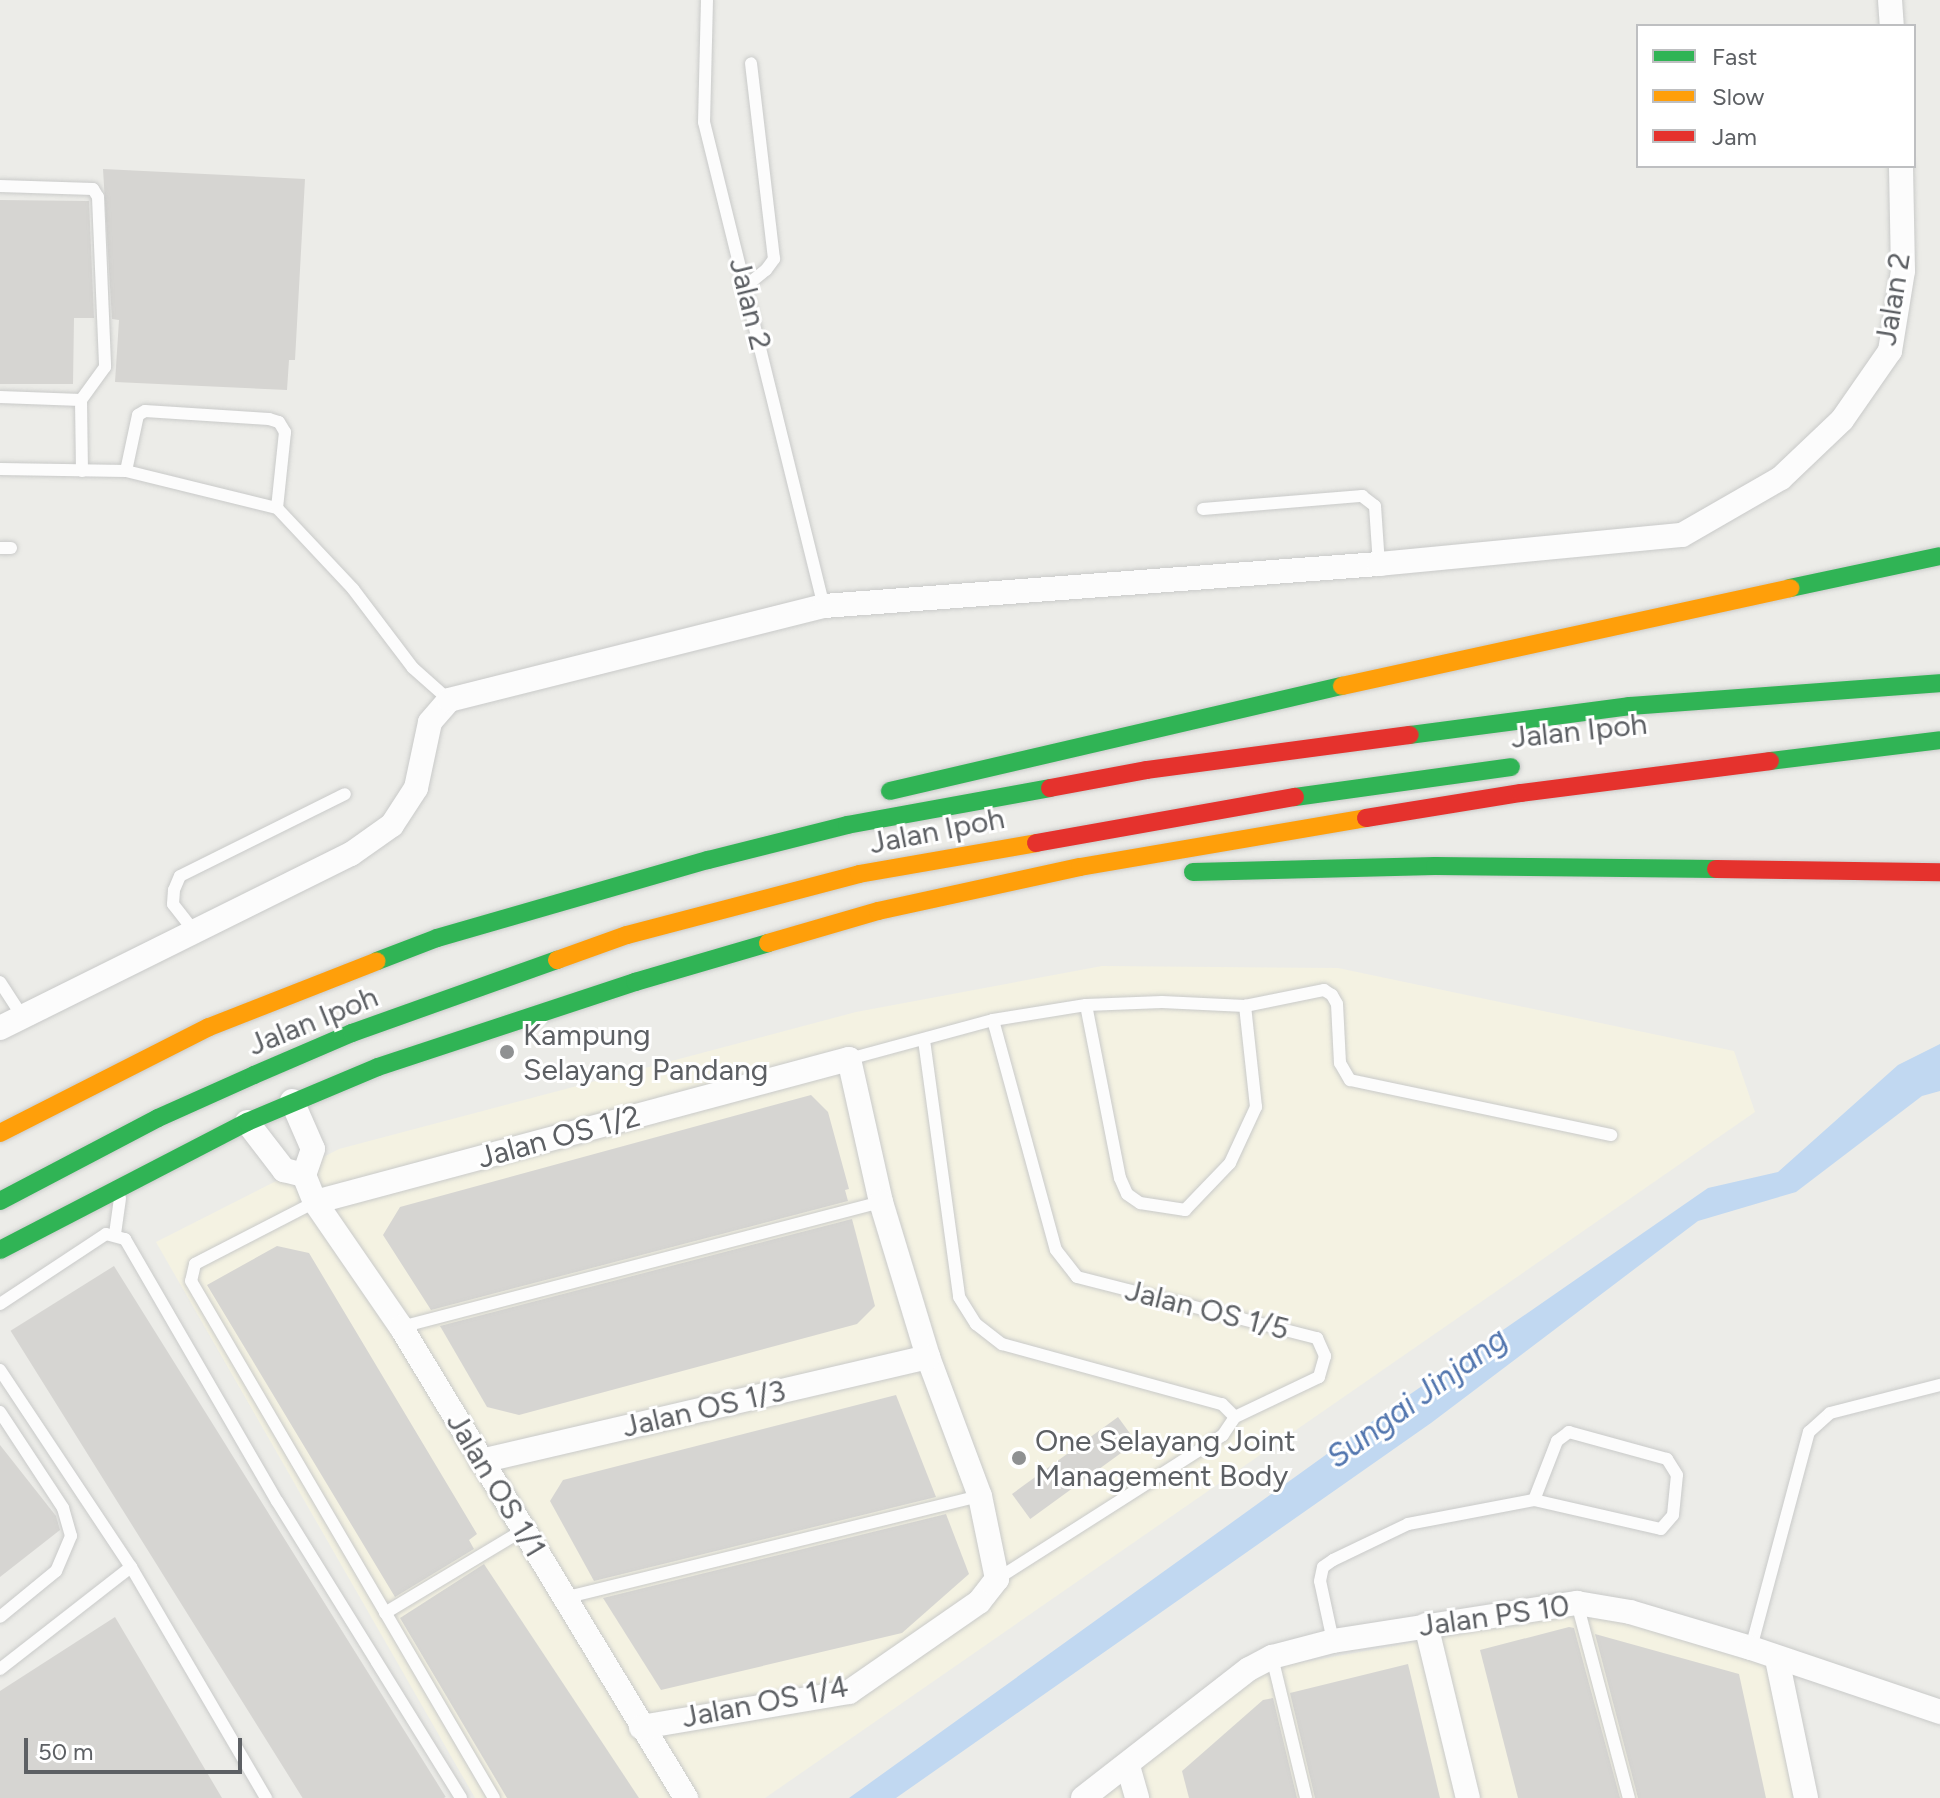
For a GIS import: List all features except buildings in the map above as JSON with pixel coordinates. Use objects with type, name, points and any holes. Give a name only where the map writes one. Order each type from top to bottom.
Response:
[{"type":"highway","points":[[1865,570],[1927,540]]},
{"type":"highway","points":[[871,796],[947,775],[1865,570],[1940,556]]},
{"type":"highway","name":"Jalan Ipoh","points":[[0,1133],[209,1027],[437,938],[708,860],[847,825],[1133,772],[1629,706],[1940,683]]},
{"type":"highway","points":[[1737,745],[1940,733]]},
{"type":"highway","points":[[0,1250],[292,1101],[484,1030],[878,911],[1065,870],[1432,807],[1940,740]]},
{"type":"highway","name":"Jalan Ipoh","points":[[0,1201],[158,1118],[352,1033],[627,935],[859,874],[1349,788],[1535,764]]},
{"type":"highway","points":[[437,938],[688,848],[764,826]]},
{"type":"highway","points":[[1180,873],[1435,866],[1940,872]]},
{"type":"highway","points":[[878,911],[1103,876],[1149,874]]},
{"type":"street","points":[[1890,0],[1892,24]]},
{"type":"street","name":"Jalan 2","points":[[449,700],[824,606],[1379,564],[1682,535],[1781,478],[1842,420],[1890,351],[1903,271],[1901,168]]},
{"type":"street","points":[[0,1028],[351,854],[392,825],[416,788],[430,722],[449,700]]},
{"type":"street","points":[[849,1059],[881,1202],[928,1357],[980,1496],[997,1579]]},
{"type":"street","name":"Jalan OS 1/2","points":[[315,1202],[849,1059]]},
{"type":"street","name":"Jalan OS 1/1","points":[[292,1101],[313,1149],[304,1175],[315,1202],[401,1327],[686,1798]]},
{"type":"street","points":[[247,1122],[284,1170],[304,1175]]},
{"type":"street","name":"Jalan OS 1/3","points":[[481,1461],[928,1357]]},
{"type":"street","name":"Jalan OS 1/4","points":[[641,1727],[849,1692],[979,1602],[997,1579]]},
{"type":"street","name":"Jalan PS 10","points":[[1083,1798],[1249,1669],[1272,1657],[1333,1641],[1577,1603],[1630,1612],[1751,1648],[1940,1712]]},
{"type":"street","points":[[1426,1625],[1468,1798]]},
{"type":"street","points":[[1777,1659],[1806,1798]]},
{"type":"street","points":[[1128,1766],[1137,1798]]},
{"type":"lane","name":"Jalan 2","points":[[707,0],[704,122],[824,606]]},
{"type":"lane","points":[[746,286],[774,259],[751,63]]},
{"type":"lane","points":[[0,186],[93,189],[98,197],[105,367],[81,400],[82,471]]},
{"type":"lane","points":[[0,397],[81,400]]},
{"type":"lane","points":[[126,471],[138,415],[145,411],[269,419],[279,422],[285,432],[277,508]]},
{"type":"lane","points":[[0,469],[126,471],[277,508],[353,589],[413,668],[449,700]]},
{"type":"lane","points":[[1203,509],[1362,496],[1375,506],[1379,564]]},
{"type":"lane","points":[[194,931],[173,904],[174,890],[180,876],[345,794]]},
{"type":"lane","points":[[0,982],[22,1016]]},
{"type":"lane","points":[[849,1059],[993,1020],[1086,1005],[1162,1002],[1245,1006],[1324,990],[1332,995],[1337,1004],[1340,1063],[1350,1080],[1611,1135]]},
{"type":"lane","points":[[1086,1005],[1120,1178],[1127,1194],[1140,1203],[1185,1210],[1230,1163],[1256,1107],[1245,1006]]},
{"type":"lane","name":"Jalan OS 1/5","points":[[993,1020],[1056,1250],[1077,1277],[1317,1338],[1325,1356],[1319,1377],[1235,1417],[1223,1435],[997,1579]]},
{"type":"lane","points":[[924,1040],[959,1297],[976,1324],[1002,1344],[1222,1404],[1235,1417]]},
{"type":"lane","points":[[115,1234],[115,1216],[125,1184]]},
{"type":"lane","points":[[315,1202],[195,1264],[191,1281],[349,1545],[385,1613],[494,1798]]},
{"type":"lane","points":[[401,1327],[881,1202]]},
{"type":"lane","points":[[0,1304],[106,1234],[125,1239],[277,1501],[461,1798]]},
{"type":"lane","points":[[0,1370],[131,1567],[266,1798]]},
{"type":"lane","points":[[1751,1648],[1809,1432],[1830,1413],[1940,1385]]},
{"type":"lane","points":[[0,1412],[63,1508],[71,1536],[56,1571],[0,1617]]},
{"type":"lane","points":[[1333,1641],[1320,1581],[1323,1567],[1333,1560],[1408,1524],[1534,1500],[1661,1529],[1673,1515],[1677,1475],[1667,1459],[1569,1432],[1557,1441],[1534,1500]]},
{"type":"lane","points":[[564,1598],[980,1496]]},
{"type":"lane","points":[[385,1613],[523,1530]]},
{"type":"lane","points":[[0,1669],[131,1567]]},
{"type":"lane","points":[[1577,1603],[1629,1798]]},
{"type":"lane","points":[[1272,1657],[1306,1798]]},
{"type":"shaded area","points":[[1102,966],[1338,968],[1734,1051],[1755,1112],[765,1798],[475,1798],[156,1242],[339,1149],[856,1012]]},
{"type":"shaded area","points":[[1570,1614],[1631,1624],[1768,1666],[1794,1798],[1103,1798],[1252,1678],[1282,1666]]},
{"type":"water","name":"Sungai Jinjang","points":[[1940,1044],[1940,1091],[1922,1096],[1796,1192],[1698,1221],[1431,1423],[896,1798],[849,1798],[1409,1395],[1708,1188],[1778,1172],[1898,1065]]},
{"type":"traffic: fast","points":[[1790,588],[1940,556]]},
{"type":"traffic: fast","points":[[1410,735],[1629,706],[1940,683]]},
{"type":"traffic: fast","points":[[890,791],[1342,686]]},
{"type":"traffic: fast","points":[[1770,761],[1940,740]]},
{"type":"traffic: fast","points":[[1295,797],[1511,767]]},
{"type":"traffic: fast","points":[[377,961],[437,938],[708,860],[847,825],[1050,788]]},
{"type":"traffic: fast","points":[[1193,872],[1435,866],[1716,869]]},
{"type":"traffic: fast","points":[[0,1250],[247,1122],[378,1067],[635,982],[768,943]]},
{"type":"traffic: fast","points":[[0,1201],[158,1118],[254,1075],[352,1033],[557,960]]},
{"type":"traffic: slow","points":[[1342,686],[1790,588]]},
{"type":"traffic: slow","points":[[768,943],[878,911],[1080,867],[1366,818]]},
{"type":"traffic: slow","points":[[557,960],[627,935],[859,874],[1036,843]]},
{"type":"traffic: slow","points":[[0,1133],[209,1027],[377,961]]},
{"type":"traffic: jam","points":[[1050,788],[1147,770],[1410,735]]},
{"type":"traffic: jam","points":[[1366,818],[1521,793],[1770,761]]},
{"type":"traffic: jam","points":[[1036,843],[1295,797]]},
{"type":"traffic: jam","points":[[1716,869],[1940,872]]},
{"type":"place","name":"Kampung Selayang Pandang","points":[[507,1052]]},
{"type":"place","name":"One Selayang Joint Management Body","points":[[1019,1458]]}]
